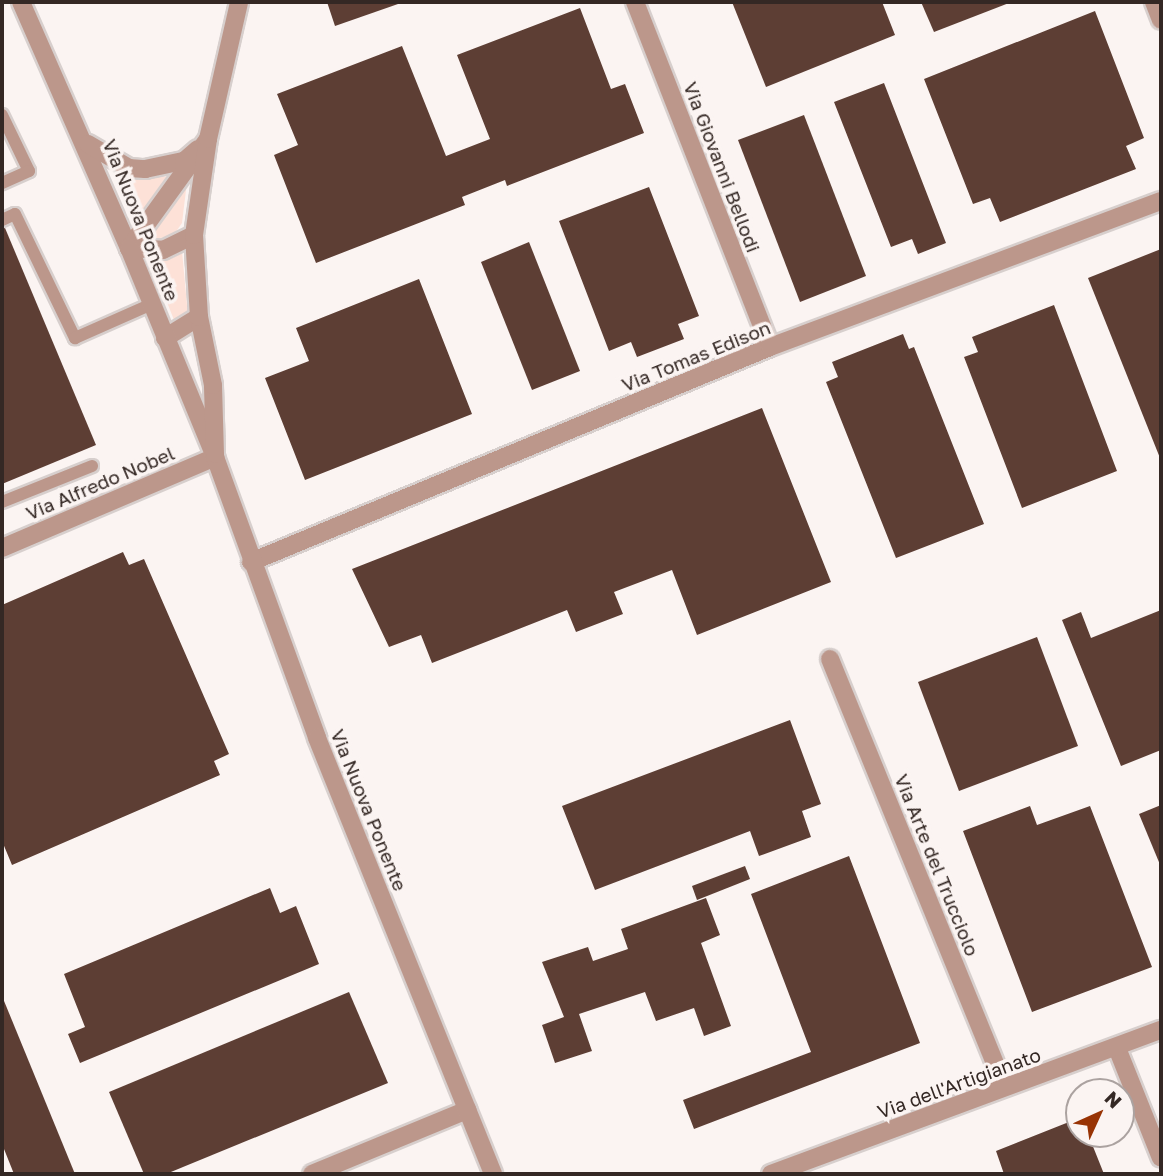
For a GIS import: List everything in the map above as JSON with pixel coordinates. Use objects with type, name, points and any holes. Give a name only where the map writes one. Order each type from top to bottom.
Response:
[{"type":"street","name":"Via Nuova Ponente","points":[[21,2],[87,144],[215,457],[251,562],[493,1174]]},
{"type":"street","name":"Via Nuova Ponente","points":[[215,457],[213,385],[199,317],[194,235],[208,139],[239,2]]},
{"type":"street","name":"Via Giovanni Bellodi","points":[[635,2],[770,347]]},
{"type":"street","points":[[1154,2],[1161,20]]},
{"type":"street","points":[[87,144],[129,168],[145,169],[184,161],[208,139]]},
{"type":"street","points":[[129,248],[208,139]]},
{"type":"street","name":"Via Tomas Edison","points":[[251,562],[770,347],[1161,201]]},
{"type":"street","points":[[129,248],[163,250],[194,235]]},
{"type":"street","points":[[166,338],[199,317]]},
{"type":"street","name":"Via Alfredo Nobel","points":[[2,548],[215,457]]},
{"type":"street","name":"Via Arte del Trucciolo","points":[[830,659],[1005,1087]]},
{"type":"street","name":"Via dell'Artigianato","points":[[771,1174],[1161,1030]]},
{"type":"street","points":[[1117,1048],[1161,1158]]},
{"type":"street","points":[[312,1174],[467,1110]]},
{"type":"lane","points":[[2,115],[29,172],[2,183]]},
{"type":"lane","points":[[2,220],[15,214],[75,338],[152,304]]},
{"type":"lane","points":[[2,502],[92,466]]},
{"type":"shaded area","points":[[118,174],[137,179],[170,176],[136,222]]},
{"type":"shaded area","points":[[187,182],[182,223],[173,236],[147,240],[146,235]]},
{"type":"shaded area","points":[[182,251],[188,316],[174,320],[150,259],[173,258]]},
{"type":"building","points":[[327,2],[398,2],[398,4],[335,26]]},
{"type":"building","points":[[732,2],[882,2],[895,35],[766,87]]},
{"type":"building","points":[[921,2],[1009,2],[1009,3],[934,32]]},
{"type":"building","points":[[580,8],[611,89],[625,84],[644,133],[507,186],[505,180],[462,197],[465,205],[316,263],[274,155],[298,145],[277,94],[402,46],[446,156],[490,139],[457,55]]},
{"type":"building","points":[[1095,11],[1144,138],[1126,146],[1136,169],[1000,222],[990,198],[973,204],[924,79]]},
{"type":"building","points":[[884,83],[946,243],[918,254],[912,239],[891,247],[834,102]]},
{"type":"building","points":[[804,115],[866,276],[800,302],[738,140]]},
{"type":"building","points":[[649,187],[699,316],[678,324],[684,339],[637,357],[631,342],[609,351],[559,221]]},
{"type":"building","points":[[5,228],[96,445],[2,484],[2,229]]},
{"type":"building","points":[[529,242],[580,371],[532,390],[481,262]]},
{"type":"building","points":[[1161,249],[1161,458],[1160,458],[1088,278]]},
{"type":"building","points":[[419,279],[472,414],[305,480],[265,378],[309,361],[296,328]]},
{"type":"building","points":[[1054,305],[1117,471],[1022,508],[964,357],[978,352],[972,337]]},
{"type":"building","points":[[903,334],[909,349],[914,347],[984,524],[896,558],[826,382],[838,377],[832,362]]},
{"type":"building","points":[[762,408],[831,582],[697,635],[672,570],[614,592],[623,614],[576,632],[567,610],[432,663],[421,635],[389,647],[352,569]]},
{"type":"building","points":[[123,552],[129,565],[144,559],[229,754],[214,761],[220,775],[12,865],[2,841],[2,605]]},
{"type":"building","points":[[1161,610],[1161,750],[1121,766],[1062,620],[1081,612],[1091,638]]},
{"type":"building","points":[[1037,637],[1078,746],[959,791],[918,682]]},
{"type":"building","points":[[790,720],[821,804],[802,811],[811,837],[759,856],[750,831],[595,890],[562,806]]},
{"type":"building","points":[[1161,805],[1161,867],[1139,814]]},
{"type":"building","points":[[1030,806],[1037,825],[1090,806],[1152,967],[1032,1012],[963,831]]},
{"type":"building","points":[[849,856],[920,1043],[694,1129],[683,1100],[811,1052],[751,894]]},
{"type":"building","points":[[745,866],[750,879],[697,900],[692,886]]},
{"type":"building","points":[[270,888],[280,913],[296,906],[319,964],[80,1063],[68,1034],[85,1027],[64,974]]},
{"type":"building","points":[[706,898],[720,935],[701,943],[731,1026],[704,1036],[694,1008],[656,1021],[645,992],[579,1014],[592,1051],[555,1063],[542,1025],[564,1017],[542,962],[588,947],[593,961],[628,949],[621,929]]},
{"type":"building","points":[[349,992],[388,1083],[166,1174],[144,1174],[109,1092]]},
{"type":"building","points":[[2,996],[75,1174],[14,1174],[2,1144]]},
{"type":"building","points":[[1065,1124],[1065,1148],[1094,1148],[1104,1174],[1004,1174],[996,1151]]}]
